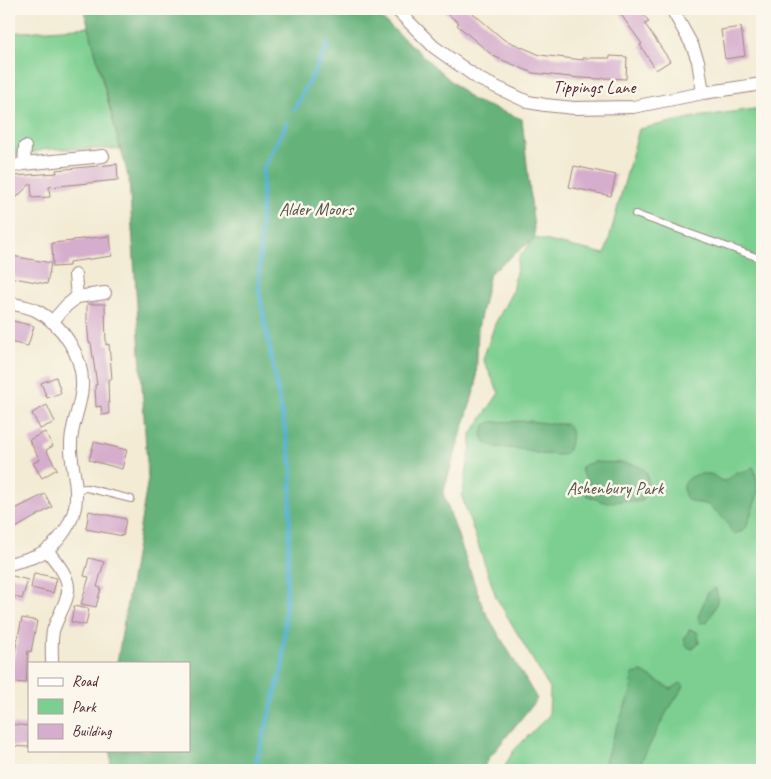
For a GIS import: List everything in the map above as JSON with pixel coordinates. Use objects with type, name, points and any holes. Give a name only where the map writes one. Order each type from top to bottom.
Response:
[{"type":"street","name":"Tippings Lane","points":[[396,9],[434,47],[479,79],[528,102],[574,108],[633,107],[762,84]]},
{"type":"street","points":[[672,9],[692,45],[698,61],[703,93]]},
{"type":"street","points":[[24,164],[25,147]]},
{"type":"street","points":[[9,167],[103,156]]},
{"type":"street","points":[[75,275],[77,297]]},
{"type":"street","points":[[52,322],[77,297],[104,293]]},
{"type":"street","points":[[9,304],[33,309],[52,322],[62,332],[76,353],[82,376],[82,389],[71,444],[76,489],[75,506],[70,522],[60,537],[47,550],[34,557],[9,564]]},
{"type":"street","points":[[47,550],[63,572],[68,586],[67,598],[52,639],[52,662]]},
{"type":"lane","points":[[635,214],[762,259]]},
{"type":"lane","points":[[76,489],[87,488],[131,499]]},
{"type":"green space","name":"Alder Moors","points":[[84,9],[371,9],[472,100],[522,119],[535,238],[490,273],[478,328],[476,385],[443,493],[483,608],[537,699],[489,758],[483,770],[110,770],[111,752],[190,752],[190,662],[117,662],[148,479],[129,180]]},
{"type":"green space","points":[[89,27],[120,149],[47,149],[9,158],[9,33]]},
{"type":"green space","name":"Ashenbury Park","points":[[762,108],[762,770],[502,770],[515,749],[549,715],[550,689],[496,597],[462,497],[471,445],[471,434],[499,393],[483,359],[495,324],[512,292],[519,257],[535,238],[605,254],[639,129],[695,117]]},
{"type":"green space","points":[[530,421],[566,424],[571,430],[568,451],[563,455],[540,454],[520,449],[496,447],[485,443],[482,434],[485,425],[491,422]]},
{"type":"green space","points":[[595,462],[628,464],[644,470],[648,477],[642,501],[604,502],[587,496],[586,493],[590,484],[583,474],[582,467]]},
{"type":"green space","points":[[752,467],[754,468],[759,491],[746,528],[743,531],[734,534],[726,521],[717,512],[708,505],[690,501],[684,491],[686,481],[692,476],[710,474],[725,481],[736,472],[745,472]]},
{"type":"green space","points":[[715,588],[717,601],[714,610],[707,622],[700,623],[698,617],[708,592]]},
{"type":"green space","points":[[690,629],[698,633],[699,643],[692,649],[686,646],[684,638]]},
{"type":"green space","points":[[642,672],[671,689],[681,683],[684,686],[665,715],[637,770],[602,770],[631,691],[632,674]]},
{"type":"building","points":[[441,9],[468,9],[503,39],[540,55],[583,60],[583,58],[610,58],[610,56],[627,57],[626,79],[580,78],[533,73],[493,56],[457,25],[459,23]]},
{"type":"building","points":[[617,9],[640,9],[649,22],[645,24],[670,61],[656,70],[640,45],[642,44]]},
{"type":"building","points":[[741,27],[745,56],[725,59],[721,30]]},
{"type":"building","points":[[117,164],[118,180],[49,187],[50,197],[32,198],[31,183],[16,198],[9,190],[9,181],[14,176],[57,173],[56,170]]},
{"type":"building","points":[[574,166],[616,175],[611,196],[569,187]]},
{"type":"building","points":[[110,236],[112,256],[69,262],[69,266],[53,267],[52,243]]},
{"type":"building","points":[[12,256],[51,263],[47,284],[9,277]]},
{"type":"building","points":[[87,304],[105,304],[106,345],[109,344],[112,379],[108,380],[109,414],[102,415],[101,406],[96,407],[95,385],[97,385],[91,343],[89,343]]},
{"type":"building","points":[[9,320],[34,326],[28,346],[9,342]]},
{"type":"building","points":[[56,377],[61,393],[47,398],[41,383]]},
{"type":"building","points":[[47,405],[55,422],[40,429],[32,413]]},
{"type":"building","points":[[45,432],[53,446],[46,450],[57,469],[42,478],[33,463],[40,460],[29,440]]},
{"type":"building","points":[[94,442],[127,450],[122,469],[89,460]]},
{"type":"building","points":[[45,494],[52,507],[9,532],[9,512]]},
{"type":"building","points":[[89,511],[126,519],[123,536],[86,529]]},
{"type":"building","points":[[89,558],[104,562],[97,587],[101,588],[96,607],[81,604],[89,577],[84,576]]},
{"type":"building","points":[[34,573],[57,578],[53,593],[31,588]]},
{"type":"building","points":[[9,575],[28,580],[22,599],[9,595]]},
{"type":"building","points":[[74,606],[89,609],[86,625],[71,622]]},
{"type":"building","points":[[22,618],[37,621],[31,652],[28,651],[26,683],[9,682],[9,665],[12,666]]},
{"type":"building","points":[[9,724],[28,726],[28,747],[9,746]]},
{"type":"waterway","points":[[294,110],[329,44]]},
{"type":"waterway","points":[[254,770],[283,665],[292,468],[259,290],[263,170],[287,123]]}]
